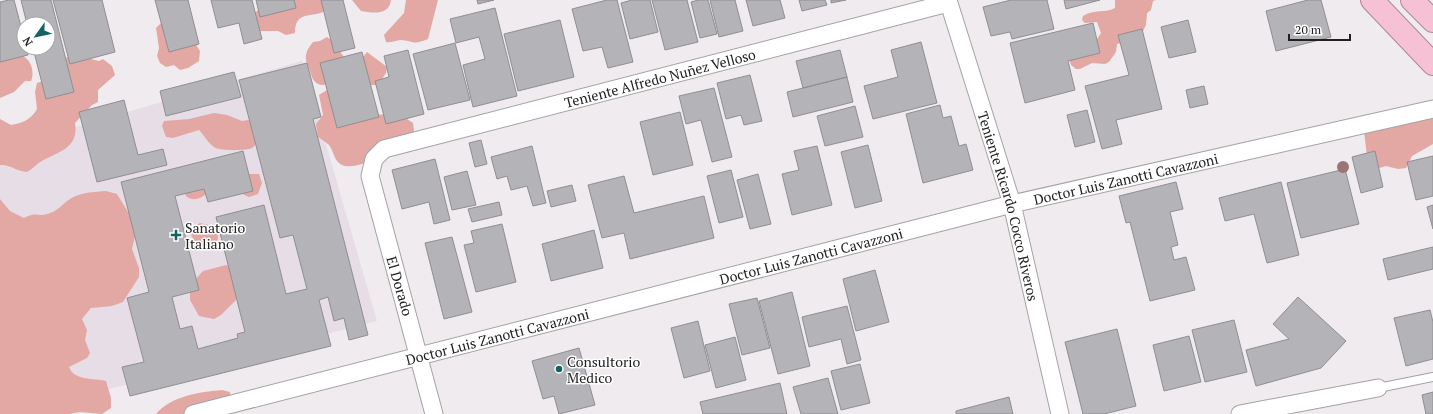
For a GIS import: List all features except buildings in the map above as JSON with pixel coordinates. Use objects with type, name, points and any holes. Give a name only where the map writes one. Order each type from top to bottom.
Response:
[{"type":"highway","points":[[1372,0],[1433,64]]},
{"type":"highway","points":[[1412,0],[1433,21]]},
{"type":"street","name":"Teniente Alfredo Nuñez Velloso","points":[[374,159],[384,149],[948,1]]},
{"type":"street","name":"Teniente Ricardo Cocco Riveros","points":[[948,1],[1012,204],[1060,414]]},
{"type":"street","name":"Doctor Luis Zanotti Cavazzoni","points":[[193,414],[1012,204],[1433,109]]},
{"type":"street","name":"El Dorado","points":[[374,159],[370,176],[375,198],[420,355],[434,414]]},
{"type":"street","points":[[1240,414],[1378,388]]},
{"type":"lane","points":[[1378,388],[1433,377]]},
{"type":"shaded area","points":[[290,0],[325,0],[325,11],[301,18],[296,26],[295,33],[286,35],[278,31],[260,31],[256,28],[254,14],[258,10]]},
{"type":"shaded area","points":[[352,0],[391,0],[387,9],[375,13],[361,11]]},
{"type":"shaded area","points":[[406,0],[438,0],[428,39],[417,42],[402,40],[386,42],[384,35],[404,13]]},
{"type":"shaded area","points":[[1115,0],[1156,0],[1153,1],[1151,10],[1147,13],[1146,25],[1140,37],[1117,44],[1116,52],[1109,62],[1105,64],[1092,63],[1080,69],[1076,69],[1071,65],[1068,56],[1096,41],[1101,33],[1097,22],[1085,23],[1082,20],[1083,16],[1091,12],[1115,8]]},
{"type":"shaded area","points":[[161,23],[195,43],[200,51],[199,61],[188,68],[180,70],[174,65],[166,67],[160,63],[157,56],[159,48],[156,28]]},
{"type":"shaded area","points":[[327,37],[333,41],[346,60],[324,85],[320,85],[315,82],[312,77],[306,61],[306,54],[313,42],[320,41]]},
{"type":"shaded area","points":[[367,52],[387,67],[386,73],[378,85],[361,85],[363,57]]},
{"type":"shaded area","points":[[0,53],[10,53],[16,54],[16,56],[24,57],[31,66],[33,74],[31,81],[25,81],[14,92],[0,98]]},
{"type":"shaded area","points":[[70,54],[99,61],[103,59],[112,66],[115,75],[98,90],[98,102],[92,105],[75,123],[74,138],[67,148],[40,162],[27,172],[0,165],[0,119],[11,125],[22,122],[32,116],[37,109],[35,92],[37,83],[47,80]]},
{"type":"shaded area","name":"Sanatorio Italiano","points":[[302,61],[377,321],[11,414],[0,414],[0,149]]},
{"type":"shaded area","points":[[327,90],[377,115],[398,113],[413,123],[414,131],[390,150],[367,162],[356,166],[346,166],[339,163],[329,145],[318,137],[316,124],[323,115],[319,95]]},
{"type":"shaded area","points":[[1433,107],[1433,144],[1412,156],[1406,168],[1398,169],[1386,166],[1375,169],[1367,156],[1364,131]]},
{"type":"shaded area","points":[[214,113],[227,115],[242,121],[248,120],[253,122],[261,138],[252,148],[232,150],[214,147],[199,130],[173,138],[166,137],[162,126],[164,121],[189,119]]},
{"type":"shaded area","points":[[248,174],[259,174],[262,183],[258,194],[249,197],[244,195],[241,189]]},
{"type":"shaded area","points":[[203,180],[207,193],[197,199],[191,199],[186,196],[183,189]]},
{"type":"shaded area","points":[[106,191],[117,194],[133,220],[135,236],[132,249],[139,268],[139,277],[123,302],[112,306],[91,308],[82,319],[87,330],[85,340],[90,353],[87,358],[69,367],[75,375],[80,377],[106,381],[111,398],[111,408],[102,414],[80,412],[69,414],[0,414],[0,199],[10,211],[24,218],[34,214],[44,215],[51,213],[78,195]]},
{"type":"shaded area","points":[[200,223],[217,227],[218,239],[212,246],[200,247],[191,235],[191,232],[195,226]]},
{"type":"shaded area","points":[[226,265],[231,267],[238,293],[236,300],[221,315],[214,319],[199,316],[190,300],[190,293],[195,280],[203,271]]},
{"type":"shaded area","points":[[222,390],[230,392],[232,409],[226,414],[156,414],[170,403],[186,396]]},
{"type":"place","name":"Sanatorio Italiano","points":[[176,235]]},
{"type":"place","name":"Consultorio Medico","points":[[559,369]]}]
